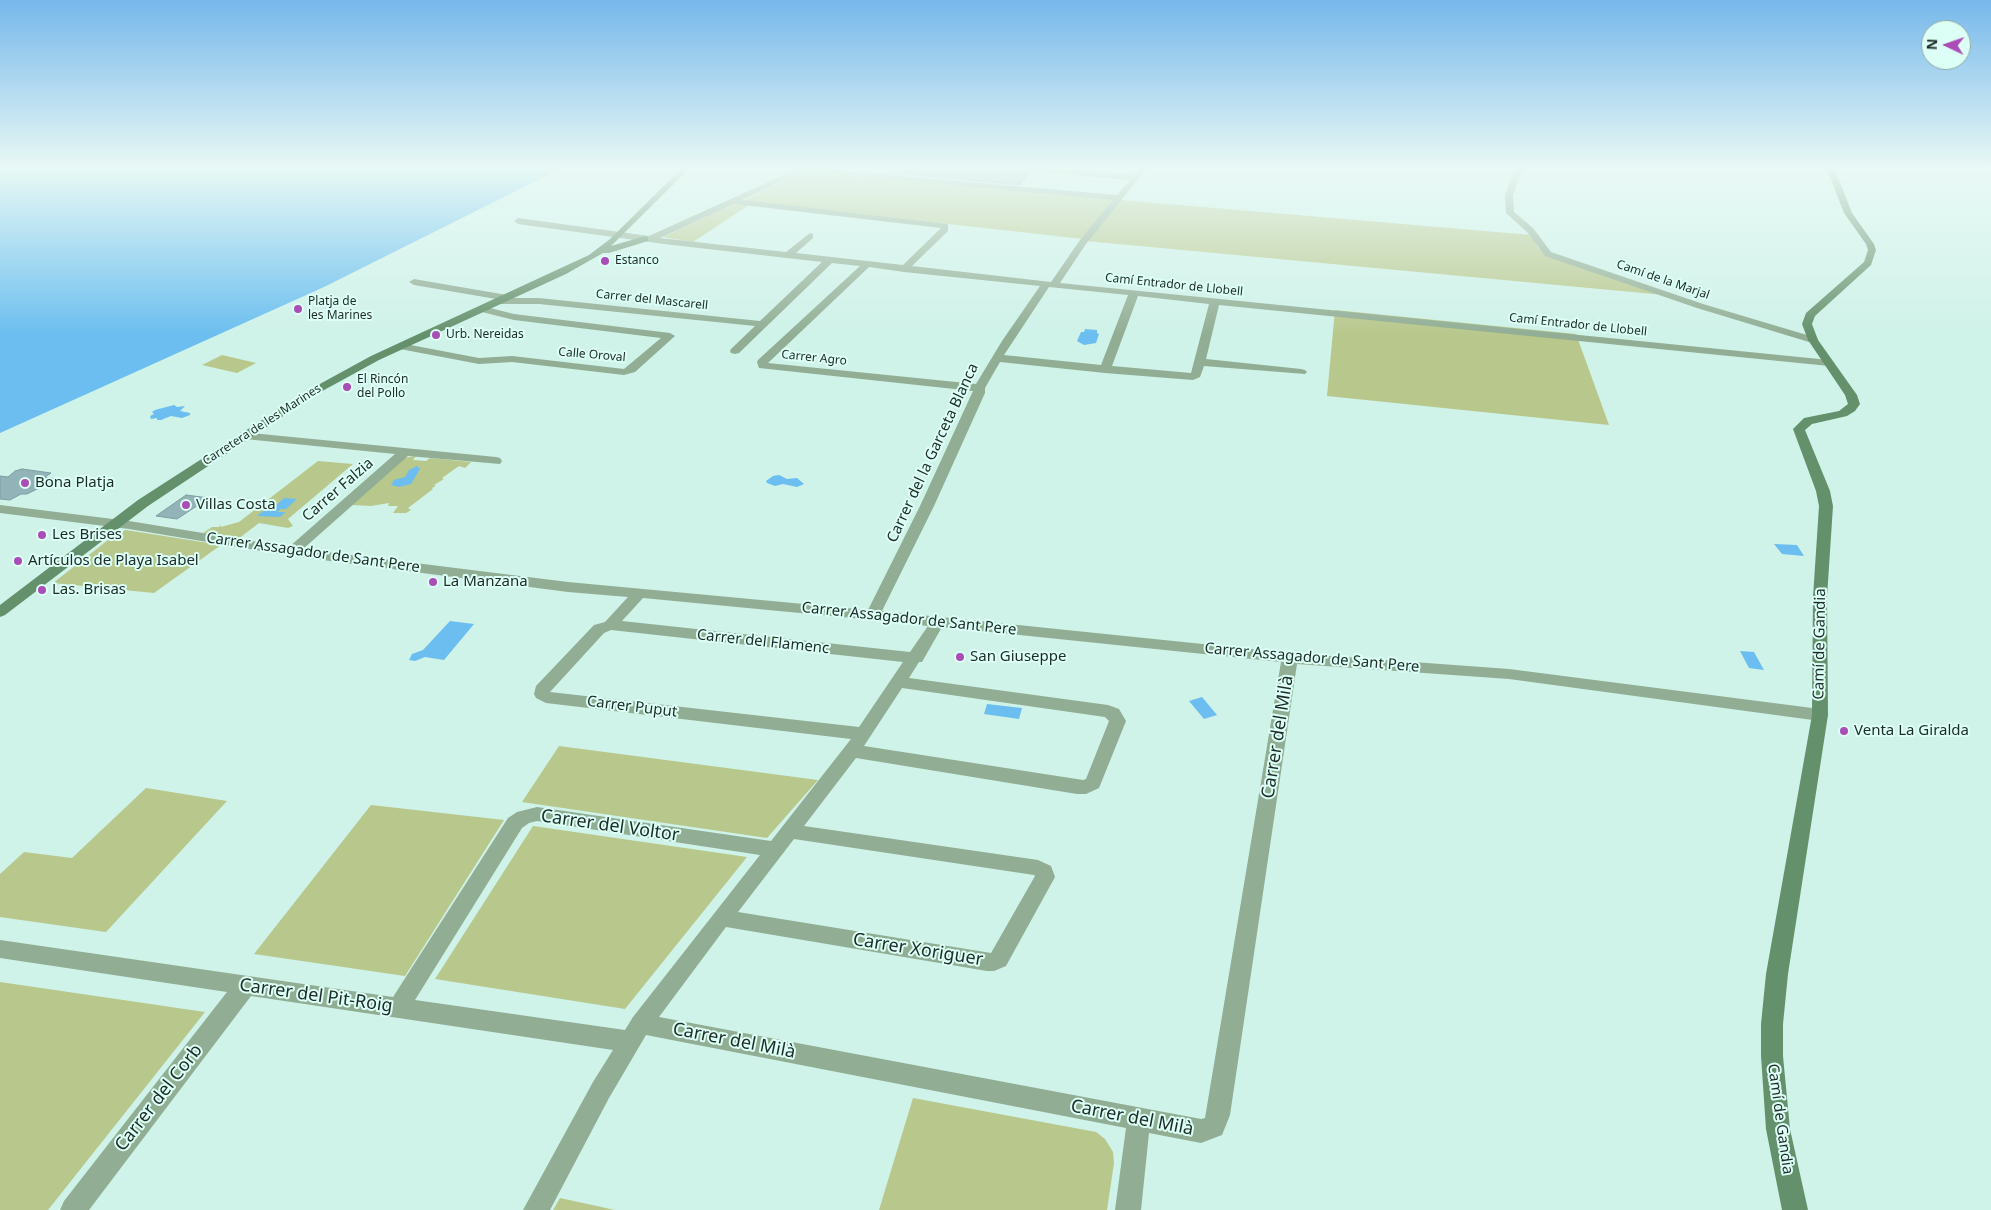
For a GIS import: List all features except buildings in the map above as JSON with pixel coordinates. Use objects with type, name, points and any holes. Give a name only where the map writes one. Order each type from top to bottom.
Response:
[{"type":"main road","name":"Carretera de les Marines","points":[[0,612],[115,523],[245,435],[334,380],[400,346],[592,257],[631,223]]},
{"type":"main road","name":"Camí de Gandia","points":[[1795,1210],[1778,1129],[1772,1056],[1772,1024],[1777,974],[1820,715],[1820,597],[1826,506],[1823,491],[1799,431],[1800,426],[1808,421],[1843,414],[1853,407],[1854,401],[1813,340],[1807,324],[1810,315],[1868,263],[1872,250],[1855,223]]},
{"type":"main road","points":[[626,228],[631,233],[648,239]]},
{"type":"main road","points":[[592,257],[613,248],[648,239]]},
{"type":"street","name":"Camí Entrador de Llobell","points":[[536,223],[648,239],[1050,285],[1829,363]]},
{"type":"street","points":[[648,239],[682,223]]},
{"type":"street","points":[[904,269],[945,229],[942,225],[929,223]]},
{"type":"street","name":"Carrer del la Garceta Blanca","points":[[873,615],[927,506],[979,393],[979,388],[997,358],[1097,223]]},
{"type":"street","name":"Camí de la Marjal","points":[[1523,223],[1532,232],[1548,254],[1700,306],[1813,340]]},
{"type":"street","points":[[788,255],[810,236]]},
{"type":"street","points":[[735,351],[829,260]]},
{"type":"street","name":"Carrer Agro","points":[[866,265],[762,362],[763,366],[979,388]]},
{"type":"street","name":"Carrer del Mascarell","points":[[414,282],[504,299],[762,324]]},
{"type":"street","name":"Carrer del Mascarell","points":[[519,292],[539,301]]},
{"type":"street","points":[[1105,370],[1134,293]]},
{"type":"street","points":[[997,358],[1188,378],[1196,375],[1215,301]]},
{"type":"street","name":"Calle Oroval","points":[[400,346],[478,361],[512,359],[624,372],[632,370],[670,336],[514,317],[482,309]]},
{"type":"street","points":[[1200,362],[1301,372]]},
{"type":"street","name":"Carrer Falzia","points":[[245,435],[496,461]]},
{"type":"street","name":"Carrer Falzia","points":[[292,552],[405,452]]},
{"type":"street","name":"Carrer Assagador de Sant Pere","points":[[0,508],[115,523],[292,552],[638,594],[873,615],[1290,658],[1509,674],[1820,715]]},
{"type":"street","name":"Carrer Puput","points":[[638,594],[610,625],[599,629],[542,690],[542,694],[546,697],[858,743]]},
{"type":"street","points":[[536,1210],[601,1090],[641,1024],[774,849],[858,743],[916,658],[938,622]]},
{"type":"street","name":"Carrer del Flamenc","points":[[610,625],[916,658]]},
{"type":"street","name":"Carrer del Milà","points":[[641,1024],[1200,1132],[1214,1127],[1218,1115],[1290,658]]},
{"type":"street","points":[[858,743],[1077,788],[1086,787],[1093,783],[1118,721],[1113,713],[1108,711],[899,682]]},
{"type":"street","name":"Carrer del Voltor","points":[[399,1007],[515,823],[524,817],[537,814],[774,849]]},
{"type":"street","name":"Carrer Xoriguer","points":[[721,918],[994,962],[999,959],[1045,877],[1044,872],[1038,868],[790,831]]},
{"type":"street","name":"Carrer del Pit-Roig","points":[[0,949],[631,1042]]},
{"type":"street","name":"Carrer del Corb","points":[[73,1210],[246,986]]},
{"type":"street","points":[[1128,1210],[1139,1120]]},
{"type":"green space","points":[[692,223],[721,223],[693,242],[663,237]]},
{"type":"green space","points":[[944,223],[1095,223],[1083,239]]},
{"type":"green space","points":[[1101,223],[1397,223],[1532,235],[1538,248],[1545,253],[1664,295],[1086,241]]},
{"type":"green space","points":[[1335,310],[1576,334],[1609,425],[1327,396]]},
{"type":"green space","points":[[222,355],[256,363],[237,373],[202,365]]},
{"type":"green space","points":[[416,456],[413,460],[426,461],[430,458],[471,462],[465,468],[459,466],[442,478],[444,479],[434,485],[436,486],[433,489],[408,508],[411,510],[406,513],[393,513],[398,506],[388,506],[389,503],[371,506],[352,505],[404,458]]},
{"type":"green space","points":[[318,461],[353,464],[288,519],[293,526],[288,528],[259,523],[238,539],[203,533],[212,527],[219,527],[220,525],[221,527],[239,522]]},
{"type":"green space","points":[[126,530],[221,545],[154,593],[53,583],[117,533]]},
{"type":"green space","points":[[559,746],[818,780],[767,838],[522,802]]},
{"type":"green space","points":[[146,788],[227,801],[106,932],[0,917],[0,874],[24,852],[72,858]]},
{"type":"green space","points":[[371,805],[504,820],[405,976],[254,954]]},
{"type":"green space","points":[[533,826],[747,857],[625,1009],[435,979]]},
{"type":"green space","points":[[0,982],[205,1012],[48,1210],[0,1210]]},
{"type":"green space","points":[[913,1098],[1096,1132],[1105,1139],[1113,1152],[1114,1163],[1107,1210],[879,1210]]},
{"type":"green space","points":[[560,1198],[615,1210],[553,1210]]},
{"type":"water","points":[[0,223],[451,223],[324,287],[0,433]]},
{"type":"water","points":[[1085,329],[1097,330],[1099,334],[1096,343],[1084,345],[1077,341],[1081,332],[1084,332]]},
{"type":"water","points":[[174,405],[177,407],[185,406],[180,411],[190,413],[190,415],[182,418],[171,416],[161,420],[157,420],[157,418],[151,419],[150,416],[154,414],[152,412],[155,410]]},
{"type":"water","points":[[417,466],[420,469],[411,484],[399,487],[391,485],[394,480],[405,477],[409,470]]},
{"type":"water","points":[[779,475],[787,479],[797,478],[804,484],[797,487],[783,484],[775,486],[767,483],[766,481],[773,476]]},
{"type":"water","points":[[284,498],[297,499],[286,509],[281,509],[277,512],[286,512],[280,517],[257,516],[266,509],[271,510]]},
{"type":"water","points":[[1774,544],[1797,545],[1804,556],[1782,554]]},
{"type":"water","points":[[450,621],[474,624],[444,660],[425,657],[415,661],[409,660],[412,654],[423,650]]},
{"type":"water","points":[[1740,651],[1754,652],[1764,670],[1749,668]]},
{"type":"water","points":[[1202,697],[1217,715],[1204,719],[1189,701]]},
{"type":"water","points":[[987,704],[1022,708],[1019,719],[984,714]]},
{"type":"place","name":"Estanco","points":[[605,261]]},
{"type":"place","name":"Platja de les Marines","points":[[298,309]]},
{"type":"place","name":"Urb. Nereidas","points":[[436,335]]},
{"type":"place","name":"El Rincón del Pollo","points":[[347,387]]},
{"type":"place","name":"Bona Platja","points":[[25,483]]},
{"type":"place","name":"Villas Costa","points":[[186,505]]},
{"type":"place","name":"Les Brises","points":[[42,535]]},
{"type":"place","name":"Artículos de Playa Isabel","points":[[18,561]]},
{"type":"place","name":"La Manzana","points":[[433,582]]},
{"type":"place","name":"Las. Brisas","points":[[42,590]]},
{"type":"place","name":"San Giuseppe","points":[[960,657]]},
{"type":"place","name":"Venta La Giralda","points":[[1844,731]]}]
